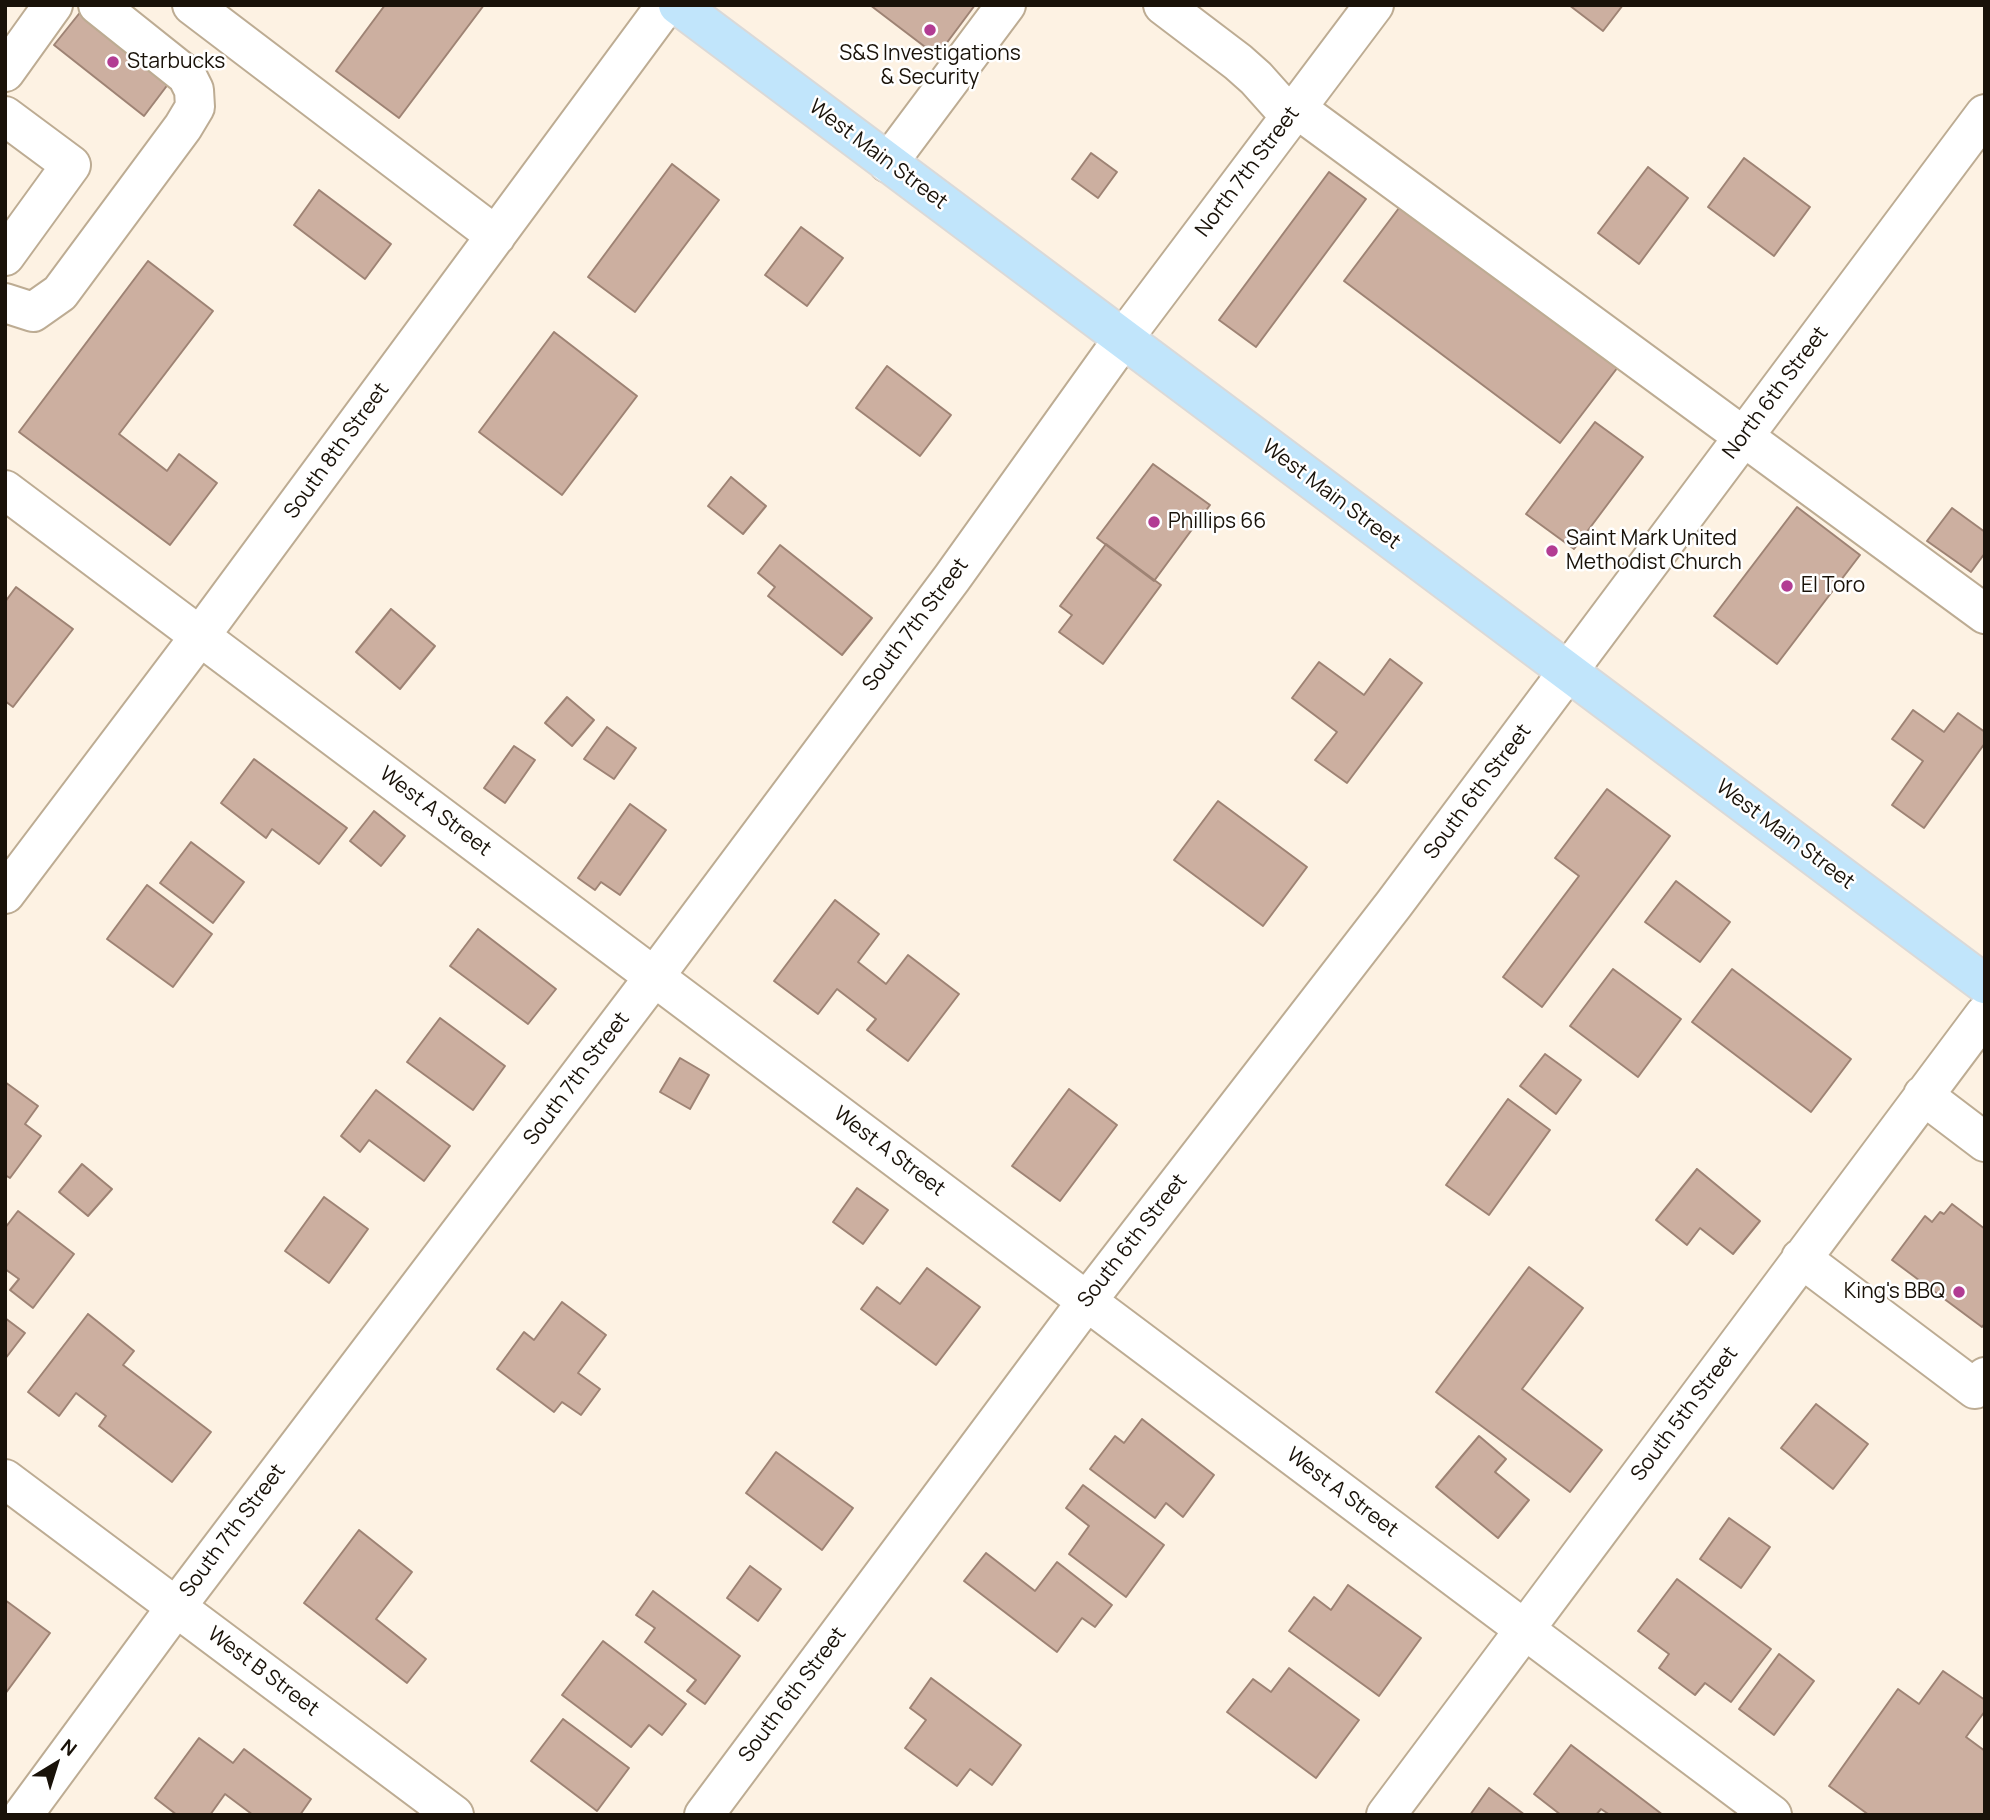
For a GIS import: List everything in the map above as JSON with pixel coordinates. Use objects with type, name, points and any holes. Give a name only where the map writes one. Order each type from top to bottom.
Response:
[{"type":"main road","name":"West Main Street","points":[[678,5],[1985,985]]},
{"type":"street","points":[[5,72],[53,5]]},
{"type":"street","points":[[5,303],[33,312],[60,293],[195,107],[194,90],[187,76],[98,5]]},
{"type":"street","points":[[192,5],[496,236]]},
{"type":"street","name":"South 8th Street","points":[[5,894],[200,636],[666,5]]},
{"type":"street","points":[[888,163],[1006,5]]},
{"type":"street","points":[[1163,5],[1238,62],[1293,112],[1985,614]]},
{"type":"street","name":"North 7th Street","points":[[1123,339],[1374,5]]},
{"type":"street","name":"North 6th Street","points":[[1568,672],[1985,114]]},
{"type":"street","points":[[5,116],[71,165],[5,256]]},
{"type":"street","name":"South 7th Street","points":[[23,1815],[176,1607],[952,578],[1123,339]]},
{"type":"street","name":"West A Street","points":[[5,490],[1772,1815]]},
{"type":"street","name":"South 6th Street","points":[[704,1815],[1087,1301],[1394,904],[1568,672]]},
{"type":"street","name":"South 5th Street","points":[[1386,1815],[1985,1014]]},
{"type":"street","points":[[1923,1095],[1985,1142]]},
{"type":"street","points":[[1801,1258],[1975,1389],[1985,1377]]},
{"type":"street","name":"West B Street","points":[[5,1479],[454,1815]]},
{"type":"building","points":[[385,5],[484,5],[399,118],[336,71]]},
{"type":"building","name":"S&S Investigations & Security","points":[[870,5],[975,5],[937,56]]},
{"type":"building","points":[[1569,5],[1623,5],[1603,31]]},
{"type":"building","name":"Starbucks","points":[[82,10],[172,79],[144,116],[54,45]]},
{"type":"building","points":[[1091,153],[1117,172],[1098,198],[1072,179]]},
{"type":"building","points":[[1744,158],[1810,207],[1774,256],[1708,207]]},
{"type":"building","points":[[672,164],[719,200],[635,312],[588,277]]},
{"type":"building","points":[[1648,167],[1688,198],[1639,264],[1598,233]]},
{"type":"building","points":[[1329,172],[1366,199],[1256,347],[1219,320]]},
{"type":"building","points":[[319,190],[391,244],[365,279],[294,225]]},
{"type":"building","points":[[1402,204],[1618,367],[1560,443],[1344,281]]},
{"type":"building","points":[[801,227],[843,258],[807,306],[765,275]]},
{"type":"building","points":[[148,261],[213,311],[119,434],[167,471],[179,454],[217,483],[170,545],[19,432]]},
{"type":"building","points":[[554,332],[637,396],[562,495],[479,432]]},
{"type":"building","points":[[887,366],[951,415],[920,456],[856,408]]},
{"type":"building","points":[[1595,422],[1643,457],[1574,549],[1526,514]]},
{"type":"building","name":"Phillips 66","points":[[1153,464],[1210,505],[1154,581],[1097,538]]},
{"type":"building","points":[[731,477],[766,506],[743,534],[708,506]]},
{"type":"building","name":"El Toro","points":[[1797,507],[1860,555],[1777,664],[1714,616]]},
{"type":"building","points":[[1952,508],[1985,532],[1985,553],[1971,572],[1927,541]]},
{"type":"building","points":[[1106,544],[1161,585],[1103,664],[1059,632],[1072,615],[1060,606]]},
{"type":"building","points":[[780,545],[872,618],[842,655],[768,596],[775,587],[758,573]]},
{"type":"building","points":[[16,587],[73,629],[13,707],[5,701],[5,602]]},
{"type":"building","points":[[391,609],[435,646],[400,689],[356,652]]},
{"type":"building","points":[[1390,659],[1422,683],[1347,783],[1315,760],[1337,732],[1292,698],[1319,662],[1364,695]]},
{"type":"building","points":[[567,697],[594,720],[572,746],[545,723]]},
{"type":"building","points":[[1913,710],[1944,732],[1958,713],[1985,732],[1985,743],[1924,828],[1892,805],[1923,761],[1892,739]]},
{"type":"building","points":[[607,727],[636,748],[614,779],[584,759]]},
{"type":"building","points":[[514,746],[535,760],[505,803],[484,788]]},
{"type":"building","points":[[254,759],[347,828],[319,864],[272,829],[266,838],[221,803]]},
{"type":"building","points":[[1607,789],[1670,836],[1542,1007],[1503,977],[1579,876],[1555,858]]},
{"type":"building","points":[[1218,801],[1307,867],[1263,926],[1174,860]]},
{"type":"building","points":[[630,804],[666,830],[620,895],[601,882],[595,890],[578,878]]},
{"type":"building","points":[[374,811],[405,836],[381,866],[350,841]]},
{"type":"building","points":[[191,842],[244,882],[213,923],[160,883]]},
{"type":"building","points":[[1676,881],[1730,922],[1700,962],[1645,922]]},
{"type":"building","points":[[147,885],[212,934],[173,987],[107,939]]},
{"type":"building","points":[[835,900],[879,934],[858,962],[886,984],[908,955],[959,994],[908,1061],[867,1030],[876,1019],[837,989],[818,1014],[774,981]]},
{"type":"building","points":[[478,929],[556,989],[528,1024],[450,966]]},
{"type":"building","points":[[1613,969],[1681,1019],[1638,1077],[1570,1026]]},
{"type":"building","points":[[1732,969],[1851,1059],[1811,1112],[1692,1022]]},
{"type":"building","points":[[440,1018],[505,1066],[473,1110],[407,1062]]},
{"type":"building","points":[[1545,1054],[1581,1080],[1556,1114],[1520,1086]]},
{"type":"building","points":[[680,1058],[709,1075],[690,1109],[660,1092]]},
{"type":"building","points":[[5,1082],[38,1106],[25,1124],[41,1136],[10,1178],[5,1175]]},
{"type":"building","points":[[1069,1089],[1117,1125],[1060,1201],[1012,1166]]},
{"type":"building","points":[[376,1090],[450,1146],[424,1181],[369,1140],[360,1152],[341,1136]]},
{"type":"building","points":[[1508,1099],[1550,1130],[1489,1215],[1446,1185]]},
{"type":"building","points":[[82,1164],[112,1189],[88,1216],[59,1192]]},
{"type":"building","points":[[1697,1169],[1760,1221],[1733,1254],[1700,1228],[1687,1245],[1656,1220]]},
{"type":"building","points":[[857,1188],[888,1210],[863,1244],[833,1222]]},
{"type":"building","points":[[324,1197],[368,1229],[329,1283],[285,1251]]},
{"type":"building","name":"King's BBQ","points":[[1952,1204],[1985,1229],[1985,1323],[1982,1327],[1892,1260],[1925,1216],[1932,1222]]},
{"type":"building","points":[[18,1211],[74,1254],[33,1308],[10,1290],[19,1279],[5,1269],[5,1228]]},
{"type":"building","points":[[1529,1267],[1583,1308],[1522,1389],[1602,1450],[1570,1492],[1436,1392]]},
{"type":"building","points":[[927,1268],[980,1307],[936,1365],[861,1309],[877,1287],[900,1304]]},
{"type":"building","points":[[562,1302],[606,1335],[578,1373],[600,1389],[581,1415],[562,1402],[554,1412],[497,1369],[524,1332],[534,1340]]},
{"type":"building","points":[[88,1314],[134,1351],[123,1365],[211,1432],[172,1482],[99,1426],[106,1416],[76,1393],[59,1416],[28,1392]]},
{"type":"building","points":[[5,1318],[25,1333],[5,1359]]},
{"type":"building","points":[[1816,1404],[1868,1444],[1833,1489],[1781,1448]]},
{"type":"building","points":[[1142,1419],[1214,1475],[1183,1517],[1166,1503],[1155,1518],[1090,1469],[1115,1436],[1124,1443]]},
{"type":"building","points":[[1479,1436],[1506,1459],[1495,1472],[1529,1500],[1498,1538],[1436,1487]]},
{"type":"building","points":[[776,1452],[853,1508],[822,1550],[746,1493]]},
{"type":"building","points":[[1083,1485],[1164,1545],[1126,1597],[1069,1554],[1089,1526],[1066,1508]]},
{"type":"building","points":[[1729,1518],[1770,1547],[1741,1588],[1700,1559]]},
{"type":"building","points":[[359,1530],[412,1572],[376,1619],[426,1659],[407,1683],[304,1603]]},
{"type":"building","points":[[986,1553],[1035,1591],[1057,1562],[1112,1605],[1095,1627],[1082,1618],[1057,1652],[964,1581]]},
{"type":"building","points":[[750,1566],[781,1589],[758,1621],[727,1598]]},
{"type":"building","points":[[1677,1579],[1771,1649],[1731,1702],[1705,1683],[1695,1695],[1659,1668],[1669,1654],[1638,1631]]},
{"type":"building","points":[[1348,1585],[1421,1638],[1379,1696],[1289,1631],[1314,1597],[1331,1610]]},
{"type":"building","points":[[653,1591],[740,1656],[705,1704],[687,1691],[696,1680],[645,1642],[655,1628],[636,1615]]},
{"type":"building","points":[[5,1600],[50,1633],[5,1694]]},
{"type":"building","points":[[603,1641],[686,1704],[662,1735],[649,1725],[631,1747],[562,1695]]},
{"type":"building","points":[[1779,1654],[1814,1681],[1774,1735],[1739,1709]]},
{"type":"building","points":[[1289,1668],[1359,1720],[1316,1778],[1227,1712],[1253,1679],[1271,1692]]},
{"type":"building","points":[[1943,1671],[1985,1700],[1985,1711],[1966,1737],[1985,1751],[1985,1815],[1869,1815],[1829,1786],[1898,1689],[1919,1704]]},
{"type":"building","points":[[931,1678],[1021,1745],[992,1785],[970,1769],[957,1786],[905,1748],[926,1720],[910,1708]]},
{"type":"building","points":[[563,1719],[629,1768],[597,1811],[531,1761]]},
{"type":"building","points":[[199,1738],[233,1763],[244,1749],[311,1799],[300,1815],[253,1815],[225,1794],[210,1815],[177,1815],[155,1798]]},
{"type":"building","points":[[1571,1745],[1663,1815],[1610,1815],[1601,1809],[1596,1815],[1561,1815],[1534,1794]]},
{"type":"building","points":[[1489,1788],[1525,1815],[1470,1815]]},
{"type":"place","name":"S&S Investigations & Security","points":[[930,30]]},
{"type":"place","name":"Starbucks","points":[[113,62]]},
{"type":"place","name":"Phillips 66","points":[[1154,522]]},
{"type":"place","name":"Saint Mark United Methodist Church","points":[[1552,551]]},
{"type":"place","name":"El Toro","points":[[1787,586]]},
{"type":"place","name":"King's BBQ","points":[[1959,1292]]}]
